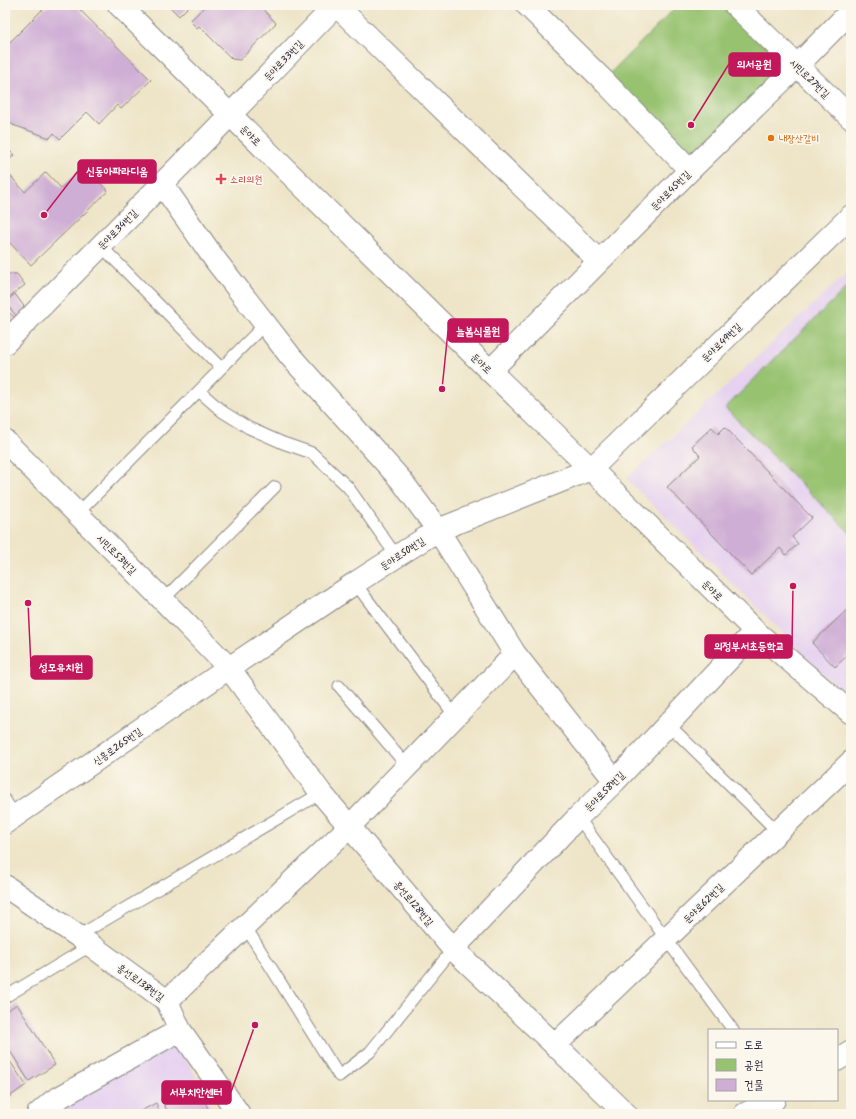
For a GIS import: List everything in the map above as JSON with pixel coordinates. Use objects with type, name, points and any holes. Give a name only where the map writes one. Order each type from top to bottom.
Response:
[{"type":"street","name":"둔야로","points":[[119,5],[754,631],[851,713]]},
{"type":"street","name":"둔야로33번길","points":[[230,115],[336,5]]},
{"type":"street","points":[[336,5],[599,261]]},
{"type":"street","points":[[527,5],[603,80],[690,170]]},
{"type":"street","name":"시민로27번길","points":[[735,5],[851,118]]},
{"type":"street","name":"둔야로45번길","points":[[490,370],[851,11]]},
{"type":"street","name":"둔야로34번길","points":[[5,343],[230,115]]},
{"type":"street","points":[[162,184],[216,260],[291,357],[401,480],[438,530],[515,654],[615,781]]},
{"type":"street","name":"둔야로49번길","points":[[591,469],[851,216]]},
{"type":"street","name":"시민로53번길","points":[[5,441],[229,668]]},
{"type":"street","name":"둔야로50번길","points":[[229,668],[438,530],[591,469]]},
{"type":"street","name":"둔야로58번길","points":[[453,949],[578,816],[615,781],[754,631]]},
{"type":"street","points":[[167,1001],[349,827],[515,654]]},
{"type":"street","name":"흥선로128번길","points":[[229,668],[321,793],[453,949],[626,1114]]},
{"type":"street","name":"신흥로265번길","points":[[8,813],[229,668]]},
{"type":"street","name":"둔야로62번길","points":[[555,1045],[666,940],[777,831],[851,762]]},
{"type":"street","name":"흥선로138번길","points":[[5,886],[167,1001],[180,1030],[239,1114]]},
{"type":"street","points":[[38,1114],[53,1102],[180,1030]]},
{"type":"street","points":[[838,1059],[851,1050]]},
{"type":"street","points":[[745,1114],[772,1101]]},
{"type":"lane","points":[[101,246],[221,368]]},
{"type":"lane","points":[[77,514],[265,324]]},
{"type":"lane","points":[[199,391],[223,412],[249,428],[283,443],[312,453],[348,487],[397,557]]},
{"type":"lane","points":[[163,600],[275,487]]},
{"type":"lane","points":[[356,584],[455,716]]},
{"type":"lane","points":[[339,686],[407,766]]},
{"type":"lane","points":[[668,724],[777,831]]},
{"type":"lane","points":[[5,997],[84,941],[321,793]]},
{"type":"lane","points":[[578,816],[666,940],[732,1029]]},
{"type":"lane","points":[[245,926],[339,1076],[370,1052],[453,949]]},
{"type":"shaded area","points":[[851,269],[851,694],[848,698],[627,479]]},
{"type":"shaded area","points":[[176,1040],[215,1114],[45,1114]]},
{"type":"green space","points":[[678,5],[735,5],[797,66],[690,170],[603,80]]},
{"type":"green space","points":[[851,283],[851,534],[725,408]]},
{"type":"building","points":[[50,5],[71,5],[78,8],[151,80],[121,109],[117,105],[99,124],[87,112],[60,139],[54,133],[50,138],[13,125],[5,118],[5,47],[41,11]]},
{"type":"building","points":[[168,5],[190,5],[179,16]]},
{"type":"building","points":[[206,5],[259,5],[276,23],[240,60],[232,59],[199,26],[197,28],[190,21]]},
{"type":"building","points":[[5,146],[14,155],[5,164]]},
{"type":"building","points":[[84,166],[108,191],[31,265],[6,239],[5,240],[5,170],[25,192],[46,172],[61,188]]},
{"type":"building","points":[[9,274],[17,274],[25,285],[5,300],[5,277]]},
{"type":"building","points":[[15,294],[26,309],[17,317],[5,302]]},
{"type":"building","points":[[5,308],[15,318],[5,328]]},
{"type":"building","points":[[712,427],[718,434],[725,427],[812,518],[792,537],[798,544],[786,555],[780,548],[751,575],[667,487],[700,456],[692,446]]},
{"type":"building","points":[[851,606],[851,652],[835,667],[812,643]]},
{"type":"building","points":[[17,1004],[55,1065],[29,1081],[5,1043],[5,1012]]},
{"type":"building","points":[[5,1054],[26,1085],[5,1100]]},
{"type":"building","points":[[194,1081],[211,1114],[169,1114],[161,1099]]},
{"type":"building","points":[[156,1103],[161,1114],[135,1114]]},
{"type":"building","points":[[71,1109],[73,1114],[61,1114]]},
{"type":"place","name":"의서공원","points":[[691,125]]},
{"type":"place","name":"내장산갈비","points":[[771,138]]},
{"type":"place","name":"소리의원","points":[[221,179]]},
{"type":"place","name":"신동아파라디움","points":[[44,215]]},
{"type":"place","name":"늘봄식물원","points":[[442,389]]},
{"type":"place","name":"의정부서초등학교","points":[[793,586]]},
{"type":"place","name":"성모유치원","points":[[28,603]]},
{"type":"place","name":"서부치안센터","points":[[255,1025]]}]
